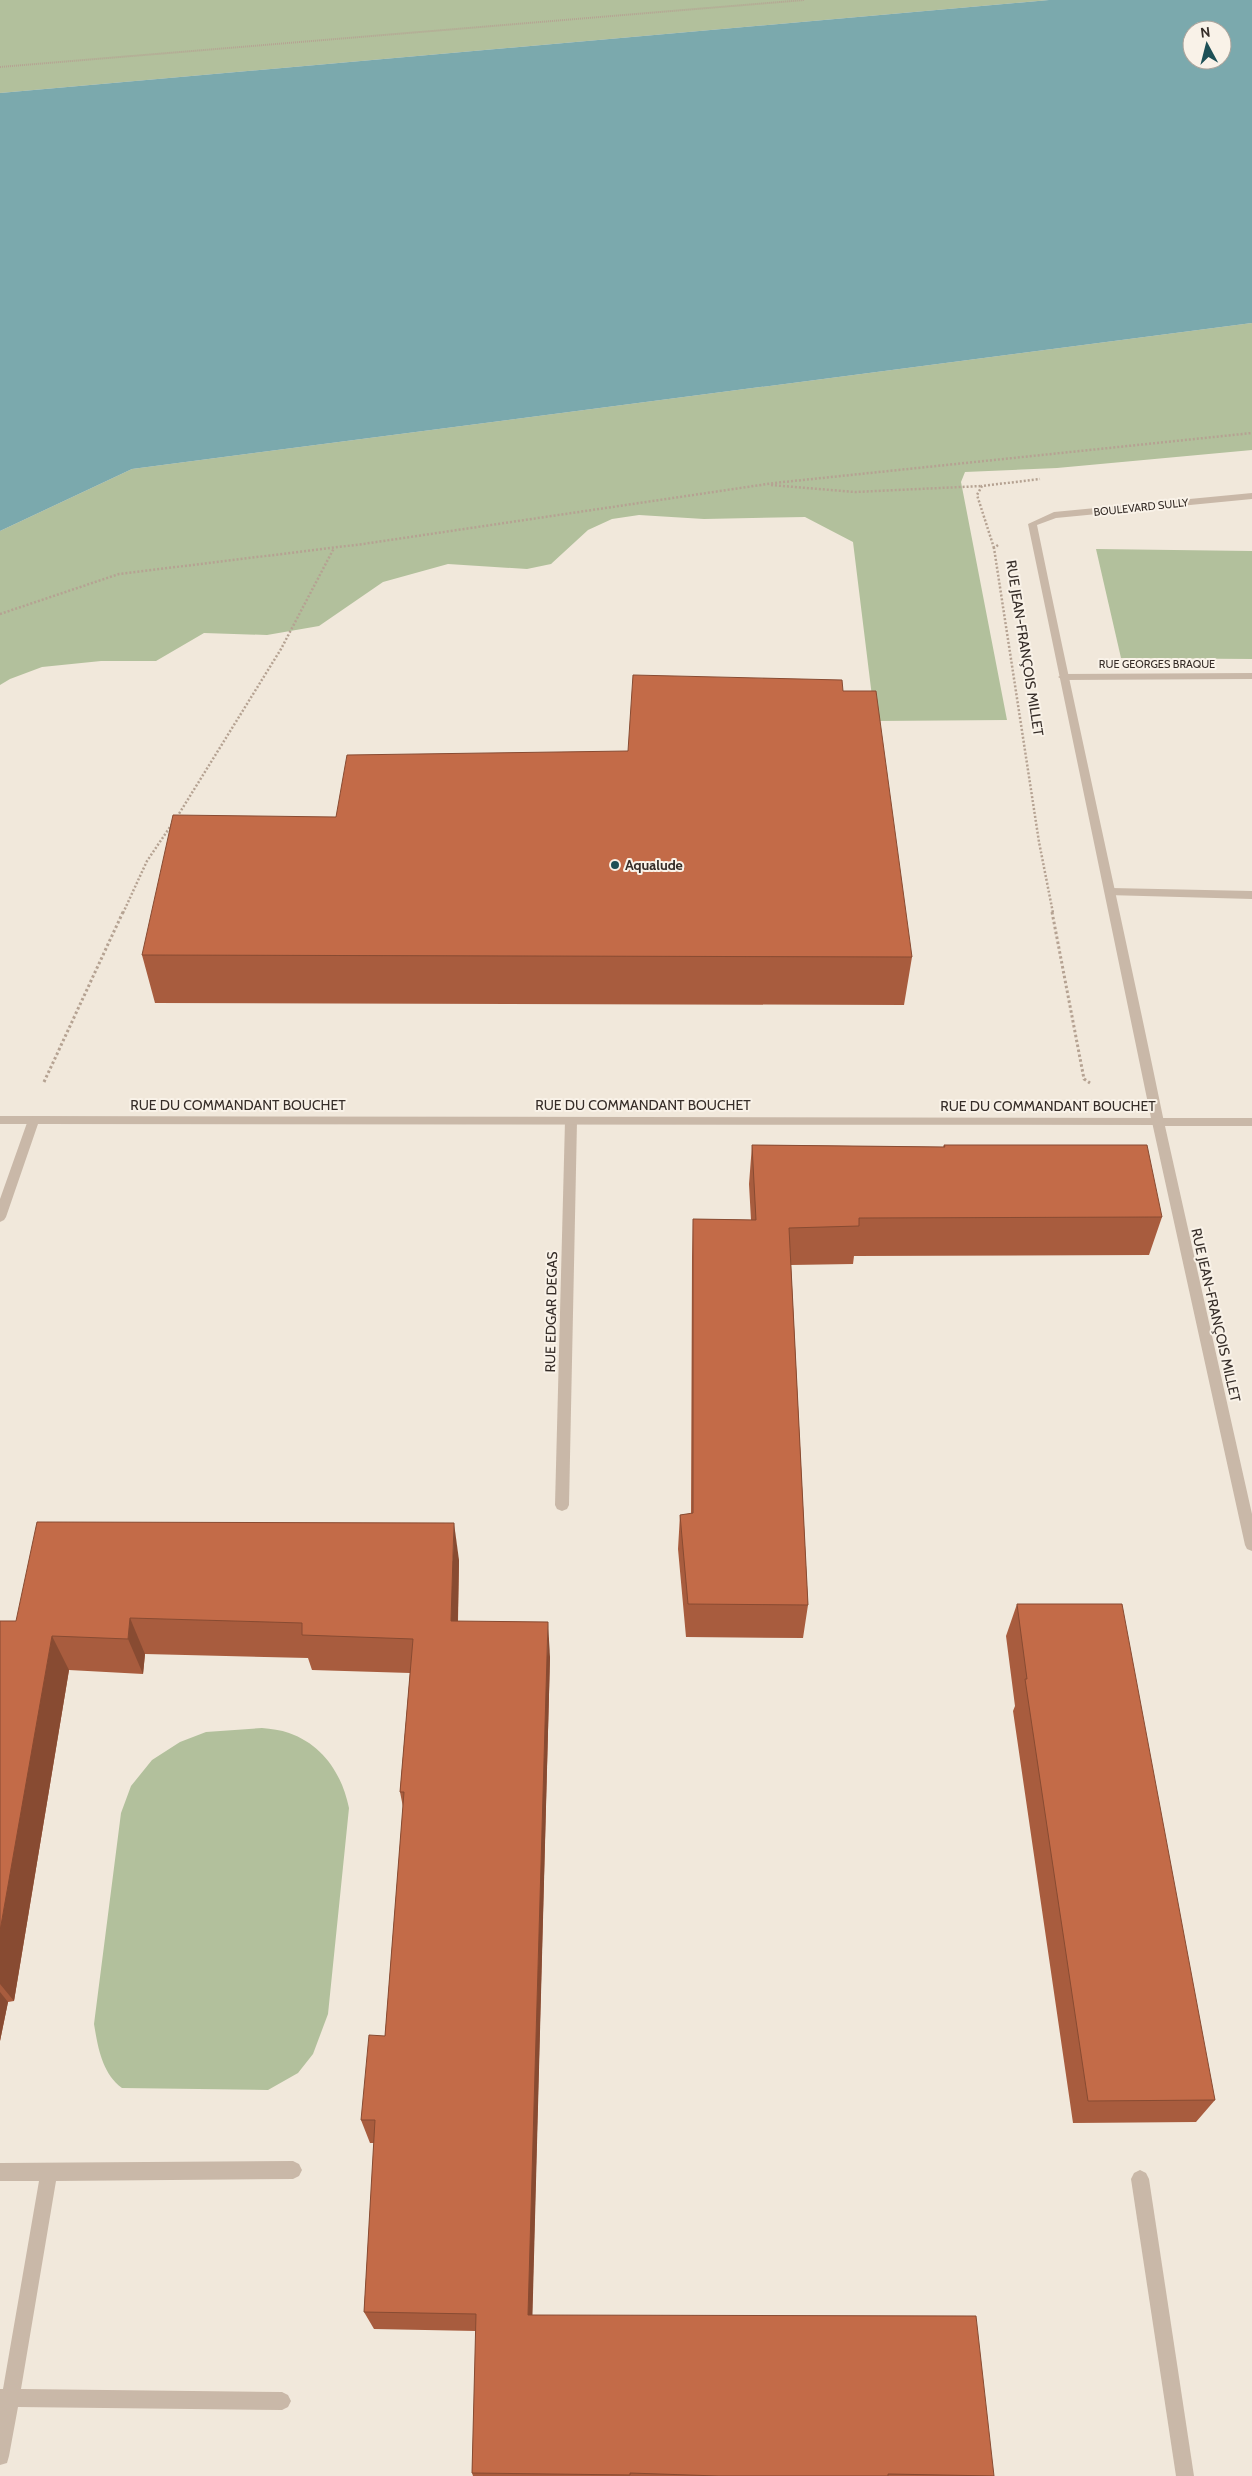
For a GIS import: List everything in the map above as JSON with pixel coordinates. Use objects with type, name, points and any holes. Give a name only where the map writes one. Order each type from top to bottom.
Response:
[{"type":"street","name":"BOULEVARD SULLY","points":[[1032,524],[1054,515],[1252,496]]},
{"type":"street","name":"RUE JEAN-FRANÇOIS MILLET","points":[[1032,524],[1062,677],[1111,892],[1158,1122],[1252,1545]]},
{"type":"street","name":"RUE GEORGES BRAQUE","points":[[1062,677],[1252,676]]},
{"type":"street","points":[[1111,892],[1252,895]]},
{"type":"street","name":"RUE DU COMMANDANT BOUCHET","points":[[0,1120],[1252,1122]]},
{"type":"street","points":[[0,1217],[34,1120]]},
{"type":"street","name":"RUE EDGAR DEGAS","points":[[562,1505],[571,1120]]},
{"type":"street","points":[[0,2172],[294,2170]]},
{"type":"street","points":[[0,2456],[5,2398],[49,2173]]},
{"type":"street","points":[[1140,2179],[1185,2476]]},
{"type":"street","points":[[5,2398],[282,2401]]},
{"type":"path","points":[[0,67],[804,0]]},
{"type":"path","points":[[0,614],[119,574],[334,548],[766,484],[1252,433]]},
{"type":"path","points":[[766,484],[855,492],[982,486]]},
{"type":"path","name":"RUE JEAN-FRANÇOIS MILLET","points":[[1032,524],[994,548],[1039,842],[1084,1079],[1092,1084]]},
{"type":"path","points":[[34,1120],[41,1089],[147,861],[186,805],[281,649],[334,548]]},
{"type":"green space","points":[[0,0],[1049,0],[0,93]]},
{"type":"green space","points":[[1252,323],[1252,450],[1057,468],[965,472],[961,482],[1007,720],[875,721],[853,542],[805,517],[704,519],[639,515],[612,519],[588,530],[551,564],[527,569],[448,564],[383,582],[319,626],[267,635],[204,633],[156,661],[101,661],[42,667],[10,679],[0,685],[0,531],[132,469]]},
{"type":"green space","points":[[1096,549],[1252,551],[1252,659],[1121,658]]},
{"type":"green space","points":[[262,1728],[279,1730],[301,1738],[321,1753],[336,1772],[349,1808],[328,2014],[313,2054],[298,2073],[268,2090],[122,2088],[115,2082],[105,2067],[99,2051],[94,2024],[121,1813],[131,1786],[152,1760],[180,1742],[206,1732]]},
{"type":"water","points":[[1049,0],[1252,0],[1252,323],[132,469],[0,531],[0,93]]},
{"type":"building","name":"Aqualude","points":[[633,675],[842,680],[843,691],[876,691],[912,957],[142,955],[173,815],[336,817],[347,755],[628,751]]},
{"type":"building","points":[[752,1145],[945,1147],[944,1145],[1147,1145],[1162,1217],[859,1218],[859,1226],[789,1228],[808,1605],[688,1604],[680,1515],[693,1513],[693,1219],[756,1220]]},
{"type":"building","points":[[37,1522],[454,1523],[451,1621],[548,1622],[528,2315],[976,2316],[994,2476],[888,2474],[888,2476],[718,2476],[630,2473],[630,2475],[472,2473],[476,2314],[364,2312],[375,2120],[361,2120],[369,2035],[385,2036],[404,1792],[400,1792],[413,1639],[302,1635],[302,1623],[130,1618],[128,1639],[52,1636],[0,1931],[0,1621],[16,1621]]},
{"type":"building","points":[[1017,1604],[1122,1604],[1215,2100],[1088,2101],[1025,1679],[1027,1679]]},
{"type":"place","name":"Aqualude","points":[[615,865]]}]
